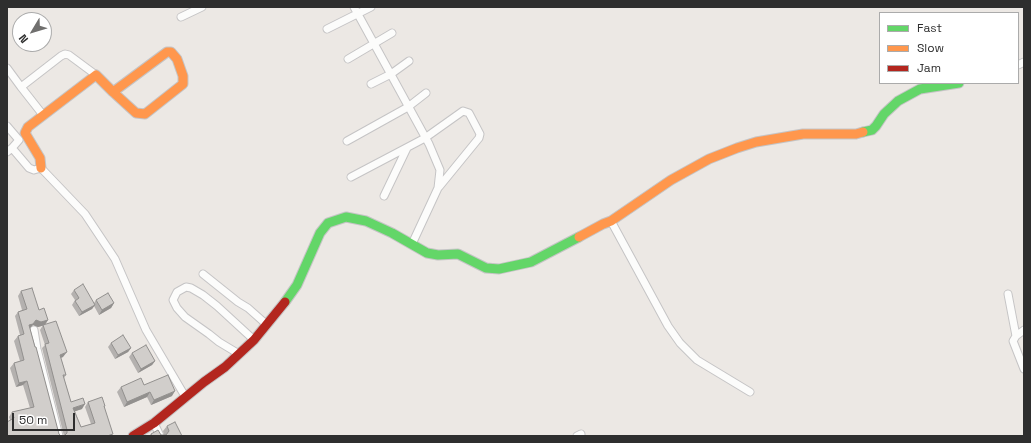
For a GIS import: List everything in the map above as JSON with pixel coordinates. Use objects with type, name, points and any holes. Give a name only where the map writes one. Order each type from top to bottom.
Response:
[{"type":"street","points":[[181,17],[202,7]]},
{"type":"street","points":[[327,29],[356,10],[371,7]]},
{"type":"street","points":[[356,10],[426,138],[440,170],[438,188]]},
{"type":"street","points":[[348,59],[392,33]]},
{"type":"street","points":[[21,86],[65,54],[69,55],[96,75],[113,92],[136,113],[145,114],[183,84],[183,76],[177,59],[171,52],[167,52],[113,92]]},
{"type":"street","points":[[371,84],[391,74],[410,61]]},
{"type":"street","points":[[7,68],[43,115]]},
{"type":"street","points":[[41,168],[34,170],[29,168],[10,150],[22,137],[28,127],[96,75]]},
{"type":"street","points":[[133,436],[154,423],[186,398],[204,382],[225,367],[254,340],[297,285],[320,233],[328,223],[337,219],[346,217],[366,221],[427,253],[438,255],[458,254],[486,268],[499,270],[531,262],[611,221],[671,180],[709,159],[756,142],[803,134],[856,134],[872,130],[884,114],[898,102],[920,89],[952,84]]},
{"type":"street","points":[[347,141],[408,107],[426,93]]},
{"type":"street","points":[[351,177],[426,138],[463,111],[469,113],[480,134],[479,138],[438,188],[412,244]]},
{"type":"street","points":[[7,126],[36,150],[40,158],[41,168],[84,214],[115,259],[146,330],[186,398]]},
{"type":"street","points":[[384,196],[408,147]]},
{"type":"street","points":[[611,221],[668,326],[680,343],[697,360],[750,392]]},
{"type":"street","points":[[203,274],[243,306],[248,308],[266,324]]},
{"type":"street","points":[[239,354],[219,342],[185,317],[177,308],[173,300],[177,292],[186,287],[203,295],[254,340]]},
{"type":"street","points":[[1008,294],[1013,328],[1016,336]]},
{"type":"street","points":[[34,330],[60,436]]},
{"type":"street","points":[[1024,330],[1016,336],[1013,341],[1024,369]]},
{"type":"street","points":[[154,423],[160,436]]},
{"type":"street","points":[[577,436],[581,434],[581,436]]},
{"type":"building","points":[[83,284],[95,305],[82,312],[75,301],[79,298],[74,290]]},
{"type":"building","points":[[32,288],[39,310],[44,308],[48,320],[41,322],[36,320],[33,324],[29,325],[59,434],[61,436],[7,436],[7,422],[14,418],[12,412],[34,407],[27,381],[19,383],[14,363],[24,360],[18,336],[24,334],[18,312],[27,309],[21,291]]},
{"type":"building","points":[[108,293],[114,303],[102,310],[96,300]]},
{"type":"building","points":[[56,321],[67,352],[60,355],[66,375],[63,375],[71,402],[83,398],[85,404],[73,408],[81,427],[95,423],[88,402],[102,397],[113,434],[107,436],[64,436],[67,433],[67,430],[45,344],[49,343],[43,325]]},
{"type":"building","points":[[123,335],[131,348],[118,355],[111,343]]},
{"type":"building","points":[[146,345],[155,361],[141,369],[132,353]]},
{"type":"building","points":[[168,375],[175,391],[154,400],[150,392],[127,402],[121,387],[141,378],[144,385]]},
{"type":"building","points":[[175,422],[182,436],[152,436],[151,434],[158,430],[161,435],[166,435],[169,431],[167,426]]},
{"type":"traffic: fast","points":[[863,132],[872,130],[884,114],[898,101],[920,89],[952,84]]},
{"type":"traffic: fast","points":[[285,302],[297,285],[320,233],[328,223],[346,217],[366,221],[392,233],[427,253],[438,255],[458,254],[486,268],[499,269],[531,262],[579,237]]},
{"type":"traffic: slow","points":[[41,168],[40,158],[25,133],[28,127],[96,75],[113,92],[136,113],[145,114],[183,84],[183,76],[177,59],[171,52],[167,52],[113,92]]},
{"type":"traffic: slow","points":[[579,237],[611,221],[671,180],[709,159],[737,148],[756,142],[803,134],[856,134],[863,132]]},
{"type":"traffic: jam","points":[[133,436],[154,423],[204,382],[225,367],[254,340],[285,302]]}]
